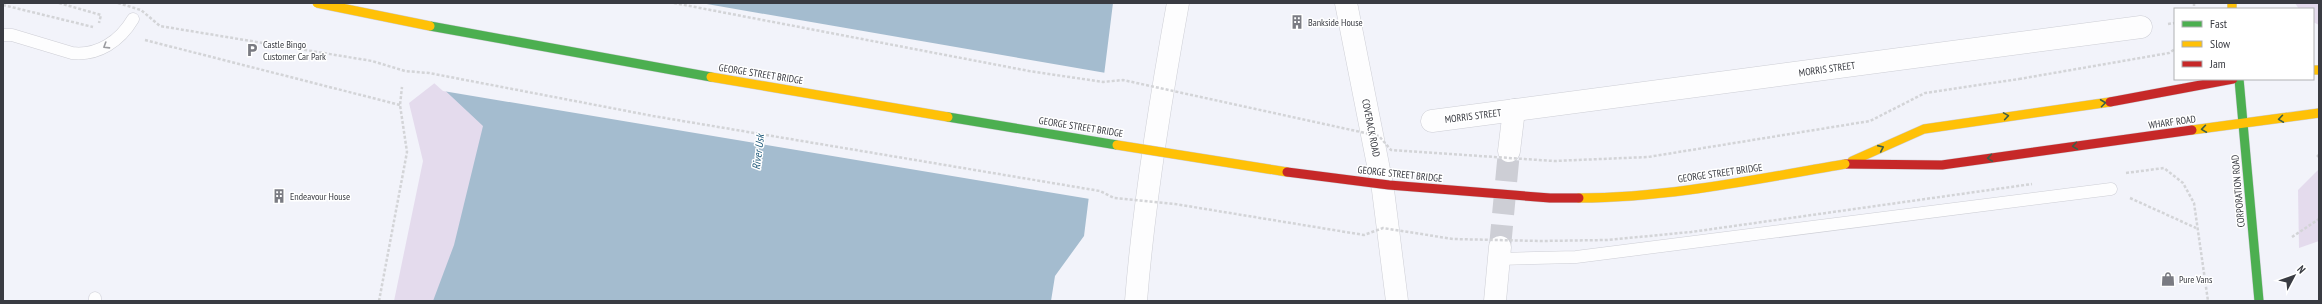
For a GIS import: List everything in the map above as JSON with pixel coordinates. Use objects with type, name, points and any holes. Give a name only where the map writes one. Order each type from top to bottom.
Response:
[{"type":"main road","name":"GEORGE STREET BRIDGE","points":[[317,3],[698,74],[1175,154],[1389,185],[1550,198],[1624,198],[1726,184],[1845,164],[1942,165],[2028,153]]},
{"type":"main road","name":"GEORGE STREET BRIDGE","points":[[1845,164],[1924,129],[2023,113],[2144,97],[2228,80]]},
{"type":"main road","name":"CORPORATION ROAD","points":[[2239,80],[2259,301]]},
{"type":"main road","name":"WHARF ROAD","points":[[2028,153],[2319,113]]},
{"type":"street","points":[[1136,301],[1140,252],[1160,101],[1178,3]]},
{"type":"street","name":"COVERACK ROAD","points":[[1346,3],[1383,190],[1396,301]]},
{"type":"street","name":"MORRIS STREET","points":[[1432,121],[2140,27]]},
{"type":"street","name":"MORRIS STREET","points":[[1509,151],[1514,110]]},
{"type":"street","points":[[1495,301],[1500,253]]},
{"type":"lane","points":[[3,35],[12,35],[72,53],[82,54],[102,48],[122,35],[133,19]]},
{"type":"lane","points":[[1500,253],[1576,257],[2111,189]]},
{"type":"path","points":[[59,3],[101,15]]},
{"type":"path","points":[[118,3],[141,10],[160,26],[372,61],[405,71],[429,72],[653,116],[1100,191],[1114,198],[1175,204],[1364,235],[1384,228],[1453,239],[1541,241],[1607,240],[1691,232],[2040,183]]},
{"type":"path","points":[[674,3],[1029,70],[1103,82],[1124,80],[1379,136],[1391,150],[1554,161],[1648,158],[1870,121],[1925,93],[2019,79],[2169,53],[2174,50]]},
{"type":"path","points":[[3,4],[400,105]]},
{"type":"path","points":[[379,301],[407,152],[400,105],[402,87]]},
{"type":"path","points":[[2125,173],[2164,168],[2183,183],[2194,203],[2208,301]]},
{"type":"path","points":[[2111,189],[2197,229]]},
{"type":"path","points":[[2292,237],[2319,219]]},
{"type":"shaded area","points":[[437,3],[594,301],[394,301],[423,161],[409,103],[436,82]]},
{"type":"shaded area","points":[[2295,3],[2319,3],[2319,25],[2314,22],[2314,8],[2298,8]]},
{"type":"shaded area","points":[[2319,169],[2319,241],[2299,248],[2298,190]]},
{"type":"water","name":"River Usk","points":[[437,3],[1113,3],[1084,236],[1055,276],[1051,301],[433,301],[454,245],[483,126],[436,82]]},
{"type":"pier","points":[[435,3],[701,3],[1106,73],[1090,199],[443,91],[434,83]]},
{"type":"tunnel","points":[[1500,247],[1509,151]]},
{"type":"traffic: fast","points":[[430,26],[711,77]]},
{"type":"traffic: fast","points":[[2239,80],[2259,301]]},
{"type":"traffic: fast","points":[[948,117],[1117,145]]},
{"type":"traffic: slow","points":[[317,3],[430,26]]},
{"type":"traffic: slow","points":[[2232,3],[2232,8]]},
{"type":"traffic: slow","points":[[2314,70],[2319,70]]},
{"type":"traffic: slow","points":[[711,77],[948,117]]},
{"type":"traffic: slow","points":[[1852,161],[1924,129],[2110,102]]},
{"type":"traffic: slow","points":[[2192,130],[2319,113]]},
{"type":"traffic: slow","points":[[1117,145],[1287,172]]},
{"type":"traffic: slow","points":[[1579,198],[1646,195],[1712,187],[1845,164]]},
{"type":"traffic: jam","points":[[2110,102],[2228,80]]},
{"type":"traffic: jam","points":[[1845,164],[1942,165],[2192,130]]},
{"type":"traffic: jam","points":[[1287,172],[1389,185],[1550,198],[1579,198]]},
{"type":"place","name":"Bankside House","points":[[1297,22]]},
{"type":"place","name":"Castle Bingo Customer Car Park","points":[[252,50]]},
{"type":"place","name":"Endeavour House","points":[[279,196]]},
{"type":"place","name":"Pure Vans","points":[[2168,279]]}]
